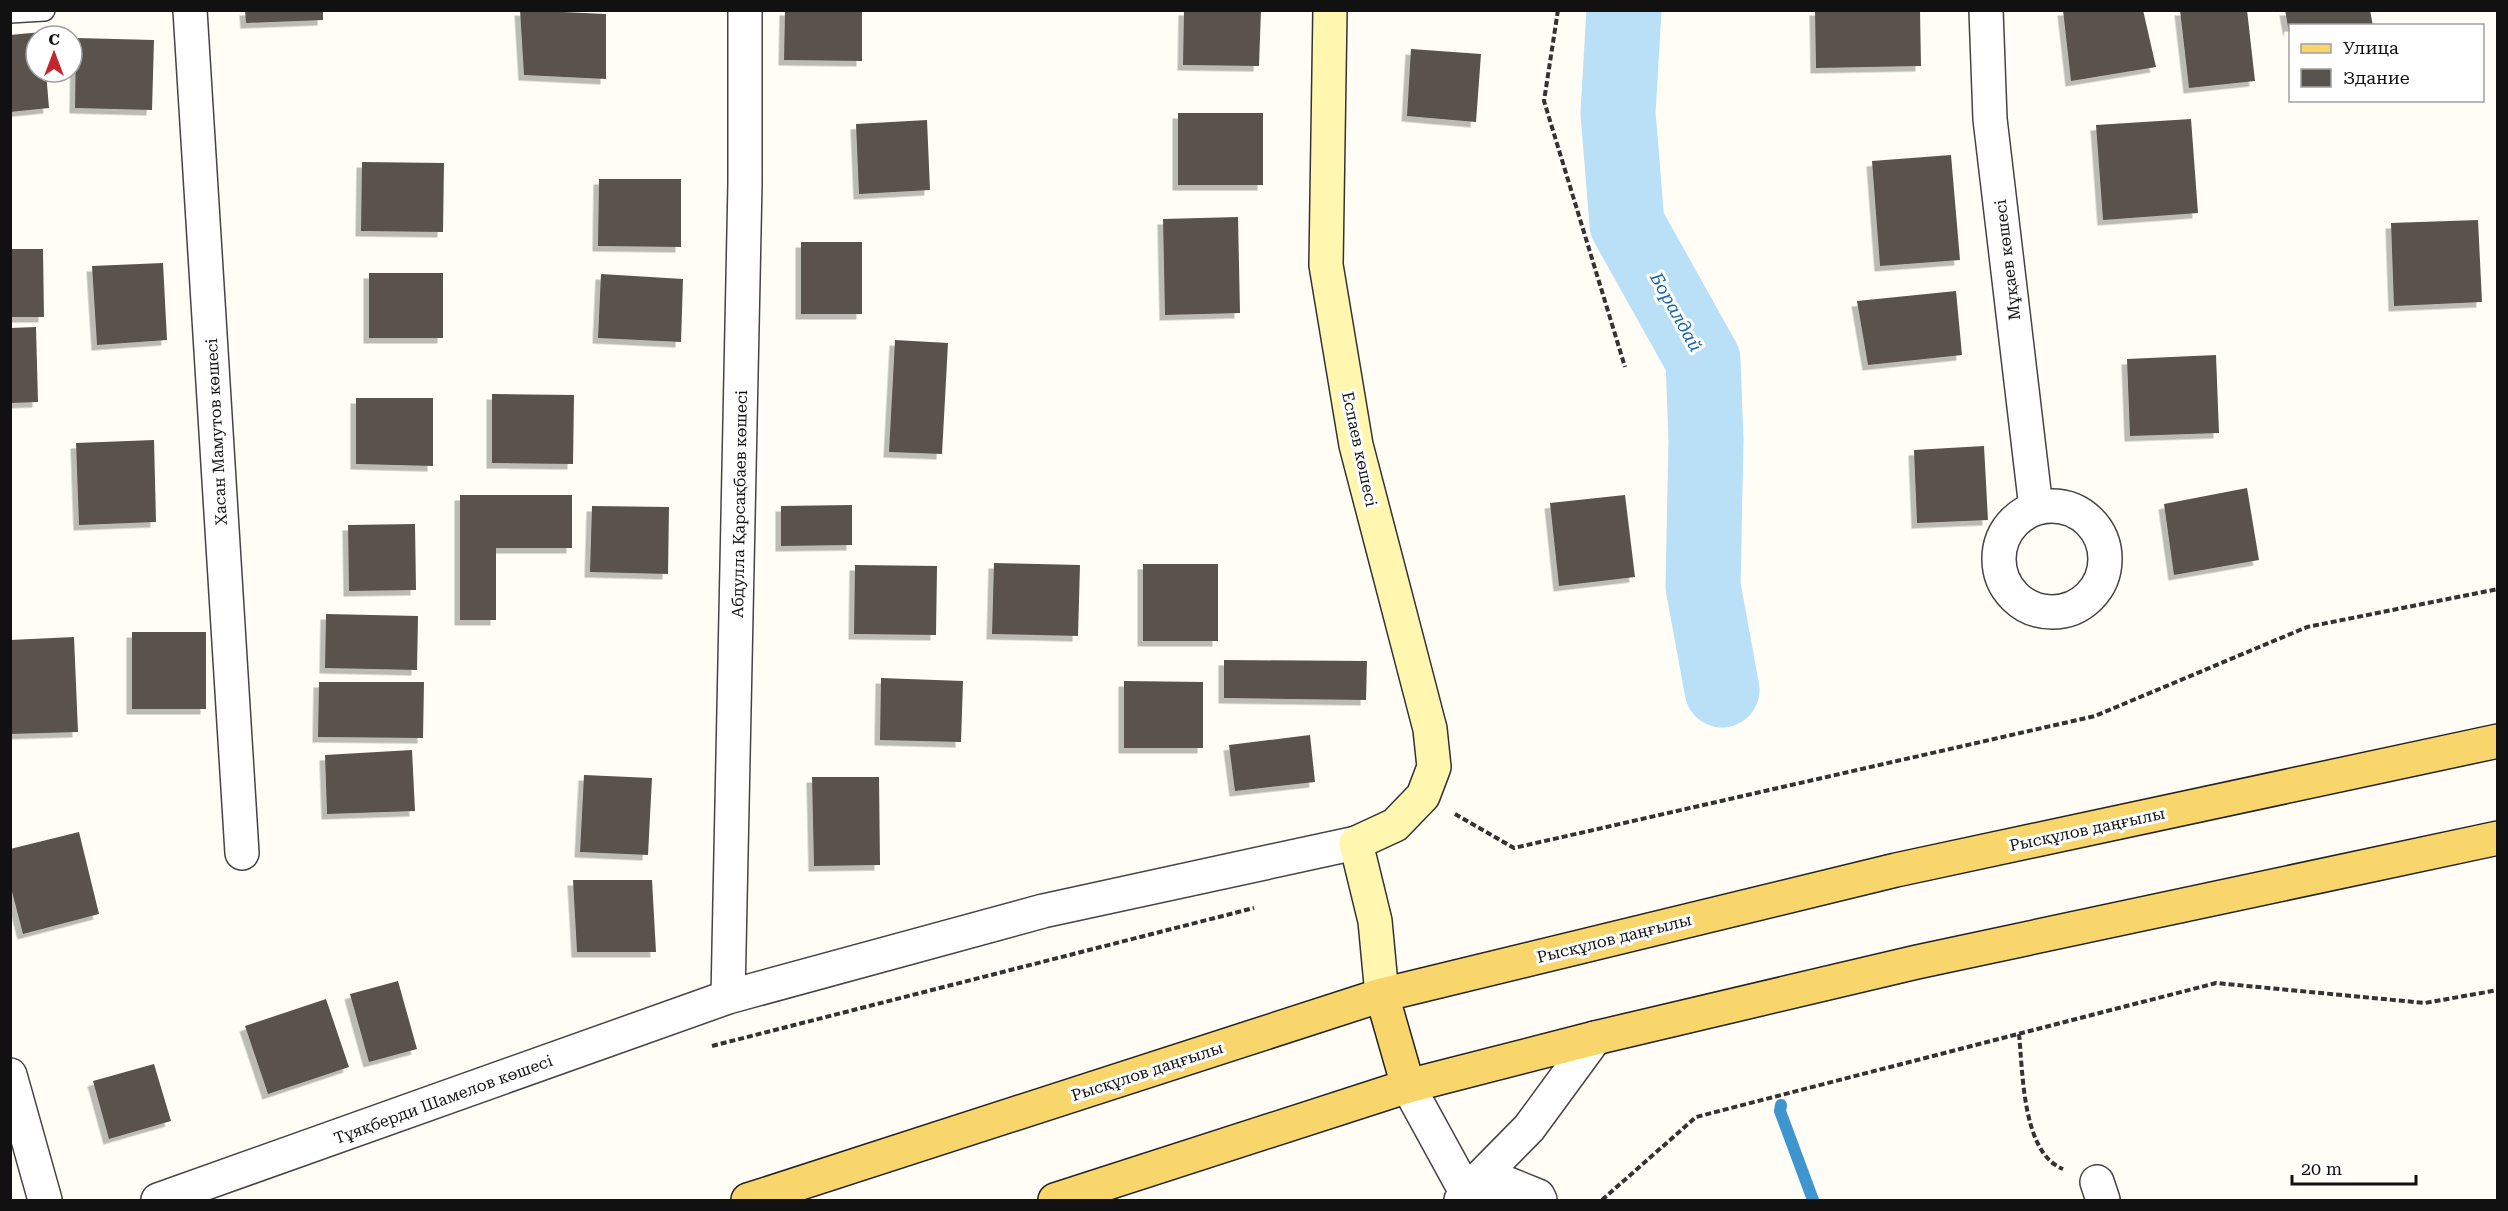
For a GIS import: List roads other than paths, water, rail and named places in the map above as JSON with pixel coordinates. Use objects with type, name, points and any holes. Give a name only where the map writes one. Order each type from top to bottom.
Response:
[{"type":"main road","name":"Рысқұлов даңғылы","points":[[748,1200],[1382,995],[1896,870],[2498,741]]},
{"type":"main road","points":[[1054,1200],[1408,1086],[1596,1038],[1917,962],[2498,838]]},
{"type":"main road","points":[[1382,995],[1408,1086]]},
{"type":"street","name":"Хасан Мамутов көшесі","points":[[190,10],[242,853]]},
{"type":"street","name":"Абдулла Қарсақбаев көшесі","points":[[728,997],[745,183],[745,10]]},
{"type":"street","name":"Еспаев көшесі","points":[[1330,10],[1326,265],[1356,445],[1430,729],[1434,767],[1423,796],[1395,825],[1356,843]]},
{"type":"street","name":"Мұқаев көшесі","points":[[1986,10],[1990,119],[2036,508]]},
{"type":"street","name":"Тұяқберди Шамелов көшесі","points":[[158,1200],[728,997],[1043,911],[1356,843]]},
{"type":"street","points":[[1356,843],[1375,921],[1382,995]]},
{"type":"street","points":[[1464,1196],[1530,1128],[1596,1038]]},
{"type":"street","points":[[10,1075],[45,1200]]},
{"type":"street","points":[[1408,1086],[1464,1196]]},
{"type":"street","points":[[1464,1196],[1506,1183],[1538,1196],[1540,1200]]},
{"type":"lane","points":[[10,12],[45,10]]},
{"type":"waterway","name":"Боралдай","points":[[1624,10],[1618,113],[1627,224],[1703,360],[1706,440],[1703,586],[1722,690]]},
{"type":"waterway","points":[[1781,1105],[1780,1111],[1813,1200]]}]
